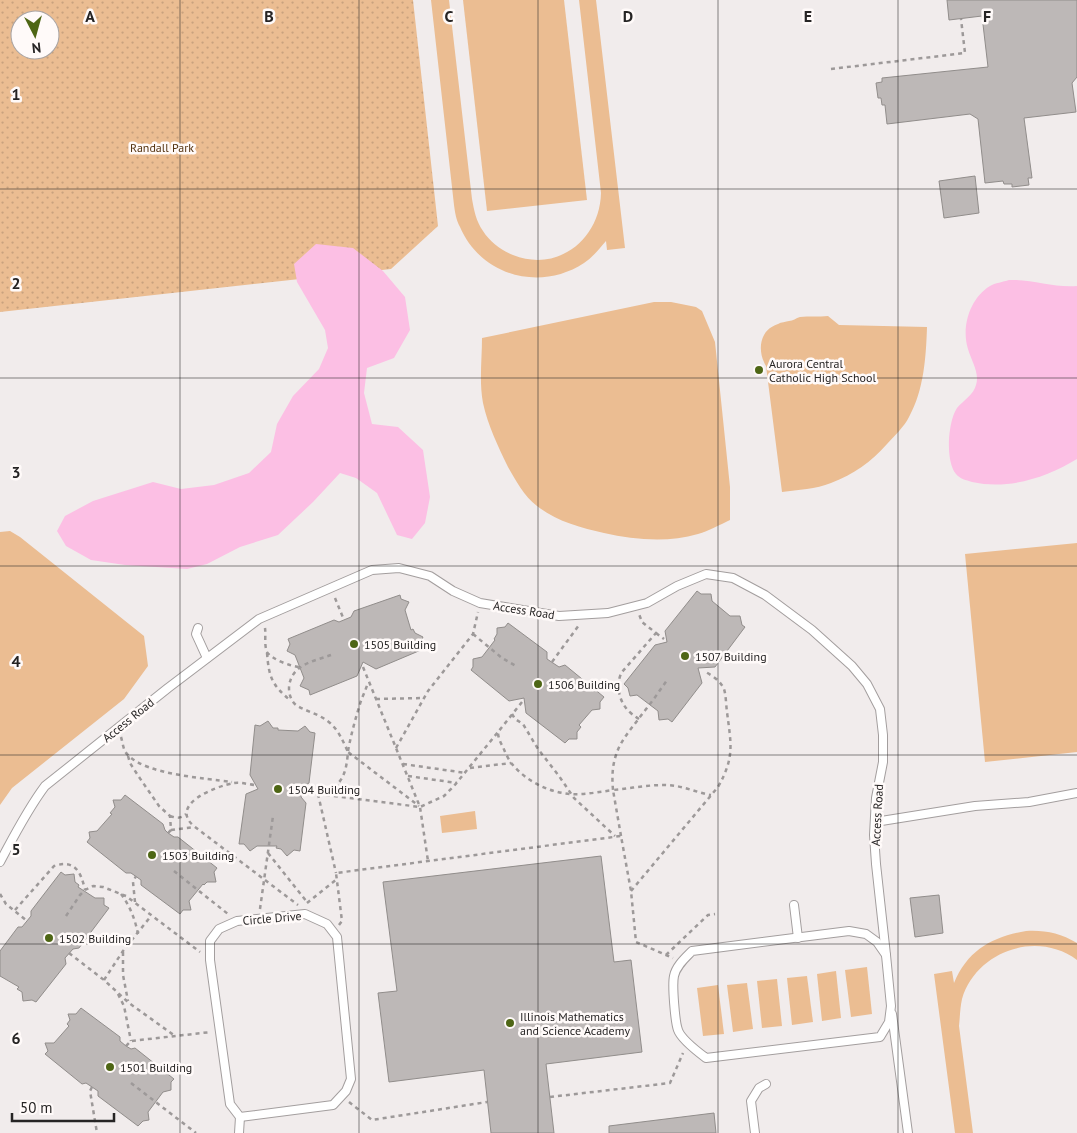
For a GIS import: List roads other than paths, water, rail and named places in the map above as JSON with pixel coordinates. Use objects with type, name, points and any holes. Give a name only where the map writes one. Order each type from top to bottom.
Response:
[{"type":"lane","name":"Access Road","points":[[0,862],[33,802],[45,786],[118,727],[259,619],[372,570],[399,568],[430,576],[453,591],[480,603],[559,616],[608,613],[646,603],[677,586],[706,574],[733,578],[765,595],[812,630],[852,666],[867,684],[880,709],[883,735],[883,762],[876,798],[874,834],[891,1006],[908,1133]]},
{"type":"lane","points":[[198,628],[196,634],[207,658]]},
{"type":"lane","points":[[874,822],[975,806],[1029,802],[1077,794]]},
{"type":"lane","points":[[794,904],[798,938]]},
{"type":"lane","name":"Circle Drive","points":[[305,912],[327,924],[337,938],[351,1079],[346,1091],[333,1105],[240,1117],[230,1104],[210,960],[210,941],[219,930],[237,921],[305,912]]},
{"type":"lane","points":[[886,954],[877,942],[866,934],[849,932],[692,951],[682,961],[674,975],[674,1002],[678,1032],[706,1058],[880,1037],[889,1022],[891,1006]]},
{"type":"lane","points":[[755,1133],[751,1101],[759,1088],[766,1084]]},
{"type":"lane","points":[[239,1133],[240,1117]]},
{"type":"place","name":"Aurora Central Catholic High School","points":[[759,370]]},
{"type":"place","name":"1505 Building","points":[[354,644]]},
{"type":"place","name":"1507 Building","points":[[685,656]]},
{"type":"place","name":"1506 Building","points":[[538,684]]},
{"type":"place","name":"1504 Building","points":[[278,789]]},
{"type":"place","name":"1503 Building","points":[[152,855]]},
{"type":"place","name":"1502 Building","points":[[49,938]]},
{"type":"place","name":"Illinois Mathematics and Science Academy","points":[[510,1023]]},
{"type":"place","name":"1501 Building","points":[[110,1067]]},
{"type":"park label","name":"Randall Park","points":[[162,147]]}]
